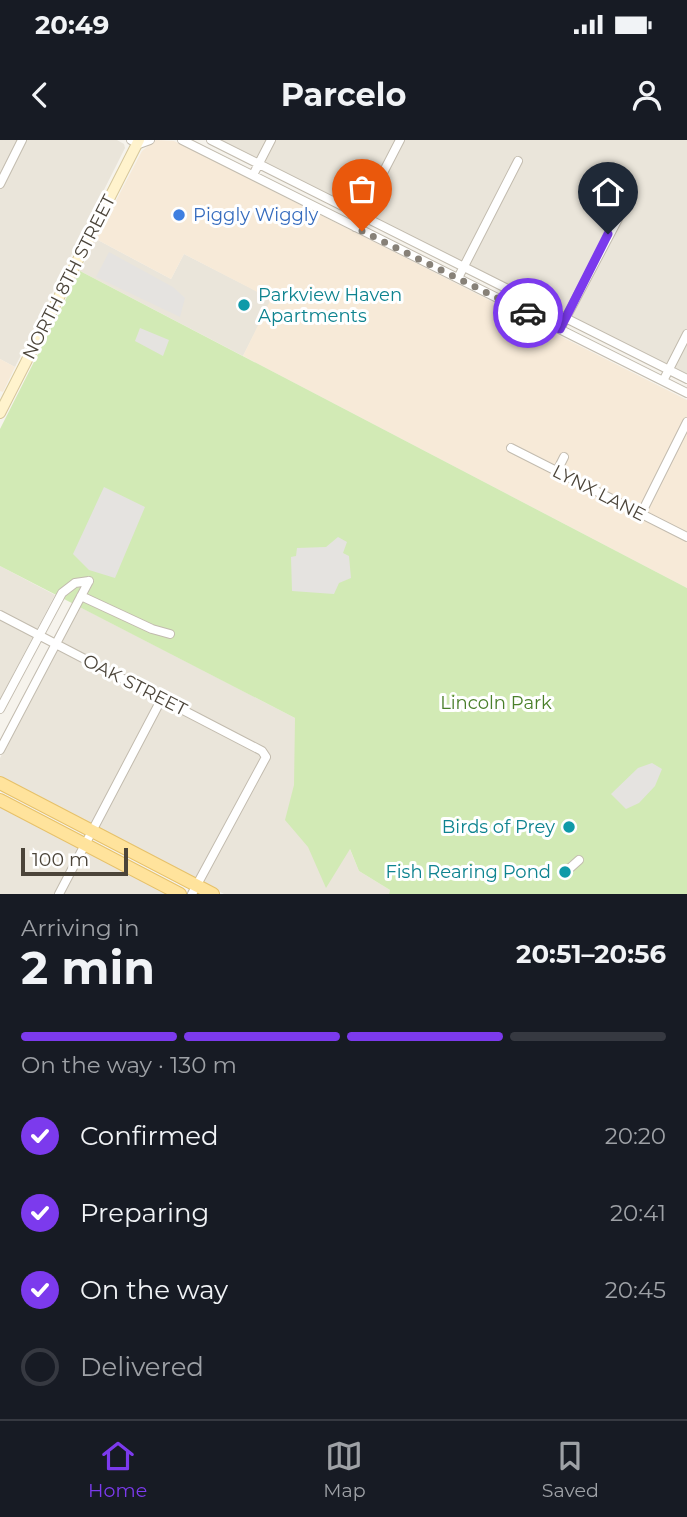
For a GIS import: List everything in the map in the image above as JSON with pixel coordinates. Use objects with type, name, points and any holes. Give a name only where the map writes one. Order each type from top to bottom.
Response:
[{"type":"main road","points":[[0,783],[92,830],[195,890],[213,894]]},
{"type":"main road","points":[[0,800],[180,894]]},
{"type":"street","points":[[0,184],[22,140]]},
{"type":"street","points":[[136,141],[150,140]]},
{"type":"street","points":[[182,140],[687,393]]},
{"type":"street","points":[[211,140],[687,379]]},
{"type":"street","points":[[253,175],[271,140]]},
{"type":"street","points":[[355,227],[400,140]]},
{"type":"street","name":"NORTH 8TH STREET","points":[[0,414],[136,141]]},
{"type":"street","points":[[458,278],[518,161]]},
{"type":"street","points":[[560,329],[618,219]]},
{"type":"street","points":[[663,381],[687,334]]},
{"type":"street","points":[[641,514],[687,422]]},
{"type":"street","name":"LYNX LANE","points":[[511,448],[687,537]]},
{"type":"street","points":[[557,471],[564,457]]},
{"type":"street","points":[[0,709],[62,593],[75,583],[89,581],[0,750]]},
{"type":"street","points":[[81,596],[152,629],[170,634]]},
{"type":"street","name":"OAK STREET","points":[[0,615],[262,751],[266,757],[195,890]]},
{"type":"street","points":[[59,894],[162,698]]},
{"type":"street","points":[[570,868],[579,860]]},
{"type":"shaded area","points":[[0,140],[117,140],[124,144],[125,148],[15,367],[0,359]]},
{"type":"shaded area","points":[[156,140],[174,141],[687,400],[687,588],[243,356],[271,299],[184,254],[171,279],[96,239],[142,151]]},
{"type":"shaded area","points":[[221,140],[687,140],[687,374],[409,235]]},
{"type":"shaded area","points":[[96,239],[171,279],[184,254],[272,299],[243,356],[80,271]]},
{"type":"shaded area","points":[[109,252],[173,287],[185,298],[180,317],[96,277]]},
{"type":"shaded area","points":[[140,328],[169,340],[163,356],[135,341]]},
{"type":"shaded area","points":[[0,359],[15,367],[3,392],[0,391]]},
{"type":"shaded area","points":[[104,487],[145,507],[115,578],[89,570],[73,554]]},
{"type":"shaded area","points":[[338,537],[347,542],[343,553],[349,556],[351,578],[339,583],[334,594],[292,591],[291,557],[296,556],[297,548],[326,547]]},
{"type":"shaded area","points":[[0,566],[55,595],[0,699]]},
{"type":"shaded area","points":[[80,607],[295,718],[359,871],[390,890],[389,894],[224,894],[0,777],[0,758]]},
{"type":"shaded area","points":[[652,763],[662,769],[655,786],[639,803],[626,809],[611,794],[638,768]]},
{"type":"shaded area","points":[[0,806],[169,894],[0,894]]},
{"type":"green space","name":"Lincoln Park","points":[[80,271],[687,588],[687,894],[389,894],[390,890],[359,871],[350,849],[326,888],[308,847],[285,820],[294,785],[295,718],[0,566],[0,429]]},
{"type":"way so far","points":[[362,231],[528,313]]},
{"type":"place","name":"Piggly Wiggly","points":[[179,215]]},
{"type":"place","name":"Parkview Haven Apartments","points":[[244,305]]},
{"type":"place","name":"Birds of Prey","points":[[569,827]]},
{"type":"place","name":"Fish Rearing Pond","points":[[565,872]]},
{"type":"route","points":[[528,313],[560,329],[608,234]]}]
